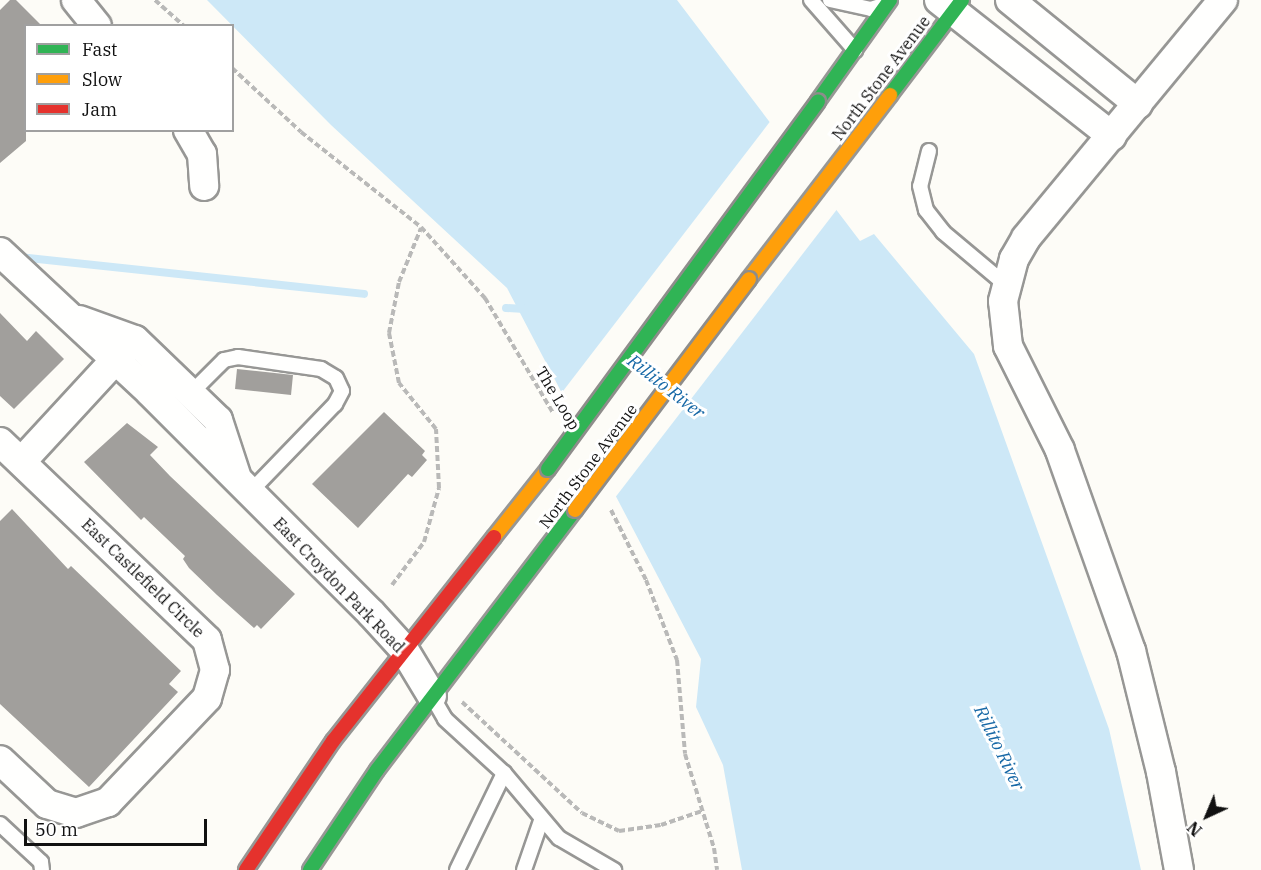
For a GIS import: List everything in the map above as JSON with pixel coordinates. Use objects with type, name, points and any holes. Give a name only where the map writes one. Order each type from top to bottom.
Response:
[{"type":"main road","name":"North Stone Avenue","points":[[246,870],[333,741],[403,648],[548,469],[889,2]]},
{"type":"main road","name":"North Stone Avenue","points":[[310,870],[432,696],[849,148],[951,4]]},
{"type":"street","points":[[76,0],[95,24]]},
{"type":"street","points":[[1010,0],[1138,104]]},
{"type":"street","points":[[1179,870],[1161,772],[1131,651],[1060,450],[1008,346],[1003,317],[1005,284],[1026,238],[1223,0]]},
{"type":"street","points":[[951,4],[1112,136]]},
{"type":"street","points":[[189,132],[202,154],[204,186]]},
{"type":"street","name":"East Croydon Park Road","points":[[0,252],[171,414],[403,648],[432,696]]},
{"type":"street","name":"East Croydon Park Road","points":[[62,310],[135,340],[191,393],[218,420],[243,486]]},
{"type":"street","points":[[22,461],[135,340]]},
{"type":"street","name":"East Castlefield Circle","points":[[0,442],[207,640],[214,669],[207,698],[108,802],[76,813],[46,804],[0,760]]},
{"type":"lane","points":[[812,0],[855,50]]},
{"type":"lane","points":[[830,0],[871,9],[889,2]]},
{"type":"lane","points":[[929,151],[920,174],[926,210],[943,232],[1005,284]]},
{"type":"lane","points":[[171,414],[224,360],[238,357],[321,369],[336,378],[342,391],[335,404],[243,486]]},
{"type":"lane","points":[[432,696],[445,719],[504,773],[541,821],[559,838],[614,870]]},
{"type":"lane","points":[[457,870],[504,773]]},
{"type":"lane","points":[[524,870],[541,821]]},
{"type":"lane","points":[[0,824],[41,862],[42,870]]},
{"type":"path","points":[[155,0],[182,24]]},
{"type":"path","name":"The Loop","points":[[234,70],[301,132],[421,227],[485,298],[558,421]]},
{"type":"path","points":[[392,585],[424,542],[439,488],[436,429],[399,383],[389,333],[399,282],[421,227]]},
{"type":"path","points":[[607,502],[646,580],[677,660],[685,754],[717,870]]},
{"type":"path","points":[[462,702],[582,813],[619,831],[661,825],[702,811]]},
{"type":"water","name":"Rillito River","points":[[207,0],[677,0],[860,241],[874,234],[974,354],[1109,729],[1141,870],[742,870],[723,765],[696,707],[701,659],[507,288],[331,125],[234,27],[234,24],[231,24]]},
{"type":"pier","points":[[772,119],[838,208],[614,499],[560,395]]},
{"type":"building","points":[[10,0],[16,0],[40,24],[24,24],[24,132],[26,132],[26,141],[0,163],[0,10]]},
{"type":"building","points":[[0,313],[27,341],[36,331],[64,359],[14,409],[0,396]]},
{"type":"building","points":[[237,369],[293,375],[291,395],[235,389]]},
{"type":"building","points":[[384,412],[425,451],[422,455],[427,460],[412,477],[408,474],[358,528],[312,484]]},
{"type":"building","points":[[127,423],[158,447],[150,455],[170,476],[295,594],[261,629],[257,625],[254,628],[217,595],[189,568],[183,559],[185,556],[144,517],[141,520],[84,462]]},
{"type":"building","points":[[12,509],[68,569],[71,566],[181,671],[169,684],[178,692],[89,787],[0,704],[0,521]]},
{"type":"waterway","points":[[19,257],[364,294]]},
{"type":"waterway","points":[[506,308],[525,309]]},
{"type":"traffic: fast","points":[[818,101],[890,0]]},
{"type":"traffic: fast","points":[[890,95],[962,0]]},
{"type":"traffic: fast","points":[[548,469],[818,101]]},
{"type":"traffic: fast","points":[[310,870],[377,770],[575,510]]},
{"type":"traffic: slow","points":[[749,279],[890,95]]},
{"type":"traffic: slow","points":[[575,510],[749,279]]},
{"type":"traffic: slow","points":[[494,537],[548,469]]},
{"type":"traffic: jam","points":[[246,870],[333,741],[494,537]]}]
